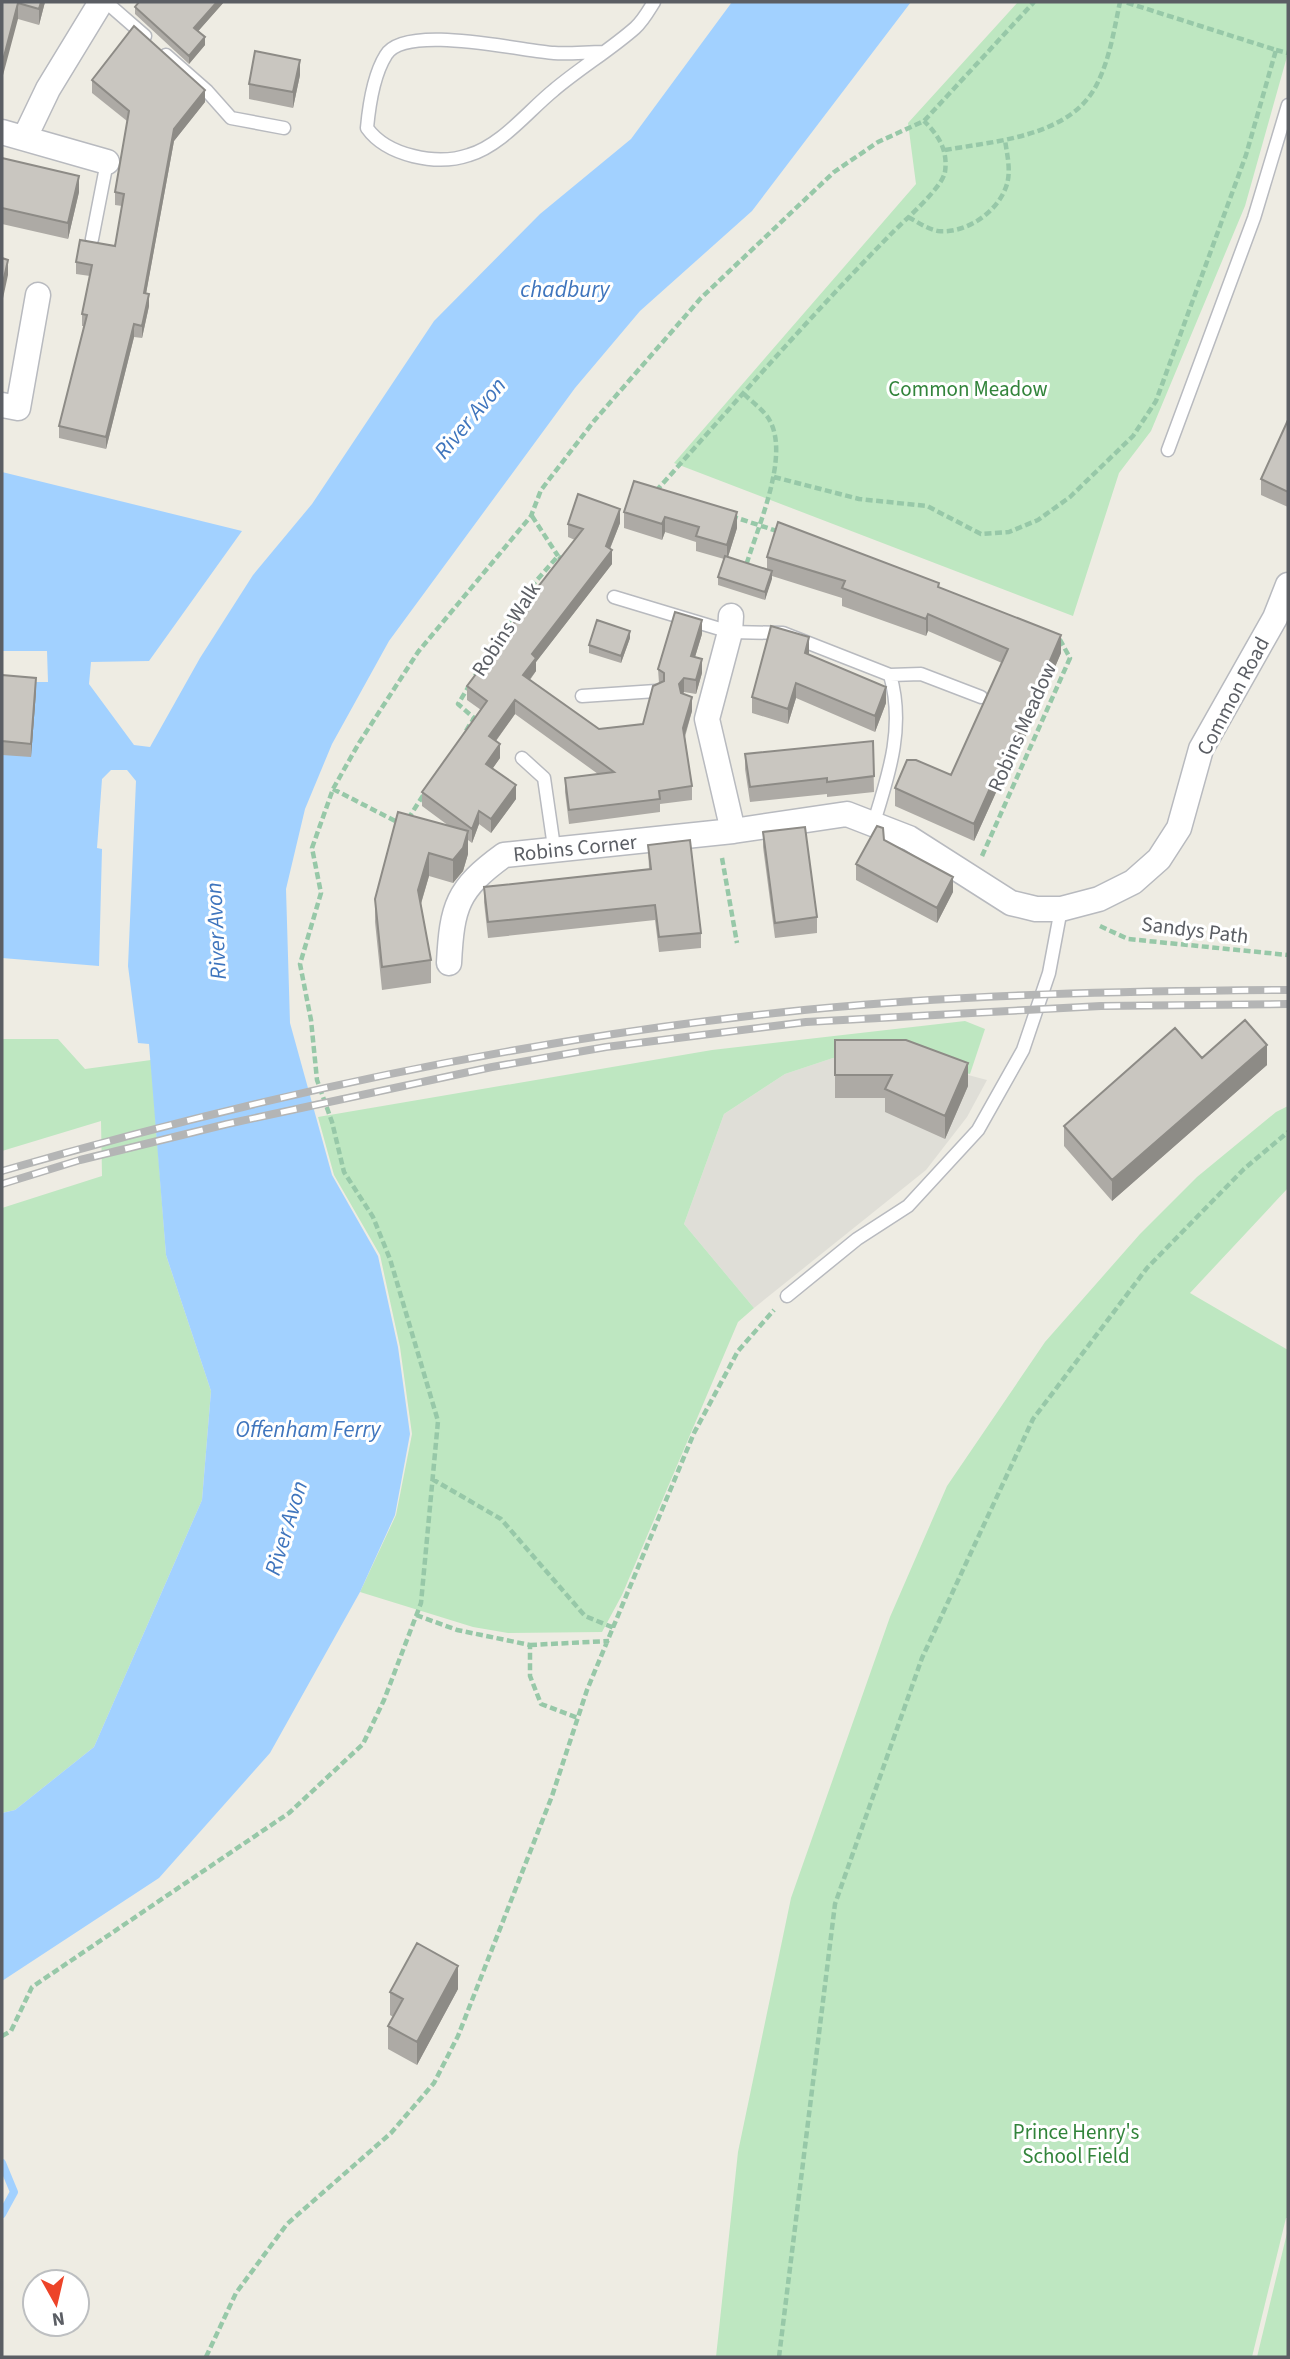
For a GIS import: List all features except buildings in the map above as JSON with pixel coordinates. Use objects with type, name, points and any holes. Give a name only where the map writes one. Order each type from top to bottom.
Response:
[{"type":"street","points":[[103,2],[48,89],[13,135],[107,162]]},
{"type":"street","points":[[2,405],[18,408],[38,295]]},
{"type":"street","name":"Common Road","points":[[1061,909],[1099,899],[1133,882],[1160,859],[1179,828],[1200,749],[1275,618],[1288,585]]},
{"type":"street","points":[[725,831],[704,705],[730,624]]},
{"type":"street","name":"Robins Corner","points":[[449,963],[454,906],[478,874],[504,855],[554,847],[725,831],[847,814],[874,822],[909,838],[1011,902],[1036,909],[1061,909]]},
{"type":"lane","points":[[103,2],[207,91],[231,118],[284,128]]},
{"type":"lane","points":[[603,51],[556,53],[428,38],[401,44],[386,53],[369,106],[367,128],[377,142],[400,152],[444,160],[471,155],[497,139],[603,51],[637,27],[654,2]]},
{"type":"lane","points":[[1168,450],[1254,218],[1288,105]]},
{"type":"lane","points":[[92,239],[107,162]]},
{"type":"lane","points":[[614,597],[730,624],[783,633],[890,675],[921,674],[981,697]]},
{"type":"lane","points":[[874,822],[893,762],[897,699],[890,675]]},
{"type":"lane","points":[[582,696],[656,691]]},
{"type":"lane","points":[[522,758],[544,778],[554,847]]},
{"type":"lane","points":[[787,1296],[857,1239],[908,1206],[978,1130],[1023,1050],[1049,973],[1061,909]]},
{"type":"path","points":[[2,2036],[11,2031],[32,1987],[289,1813],[363,1744],[384,1700],[421,1603],[438,1421],[390,1259],[373,1217],[344,1172],[332,1122],[317,1080],[311,1020],[300,964],[321,893],[312,848],[333,789],[418,652],[531,516],[541,490],[579,440],[701,298],[834,172],[878,142],[924,121],[1034,2]]},
{"type":"path","points":[[945,150],[1005,140],[1046,127],[1074,111],[1096,87],[1110,51],[1120,2]]},
{"type":"path","points":[[1125,2],[1288,53]]},
{"type":"path","points":[[774,477],[859,499],[926,506],[981,534],[1009,532],[1038,520],[1070,497],[1133,436],[1156,401],[1246,155],[1276,50]]},
{"type":"path","points":[[666,498],[653,494],[944,175],[945,150],[937,134],[924,121]]},
{"type":"path","points":[[908,217],[937,230],[959,231],[983,216],[1000,199],[1008,182],[1005,140]]},
{"type":"path","points":[[742,577],[774,477],[776,449],[770,421],[744,394]]},
{"type":"path","points":[[719,513],[784,534]]},
{"type":"path","points":[[531,516],[558,556],[569,564]]},
{"type":"path","name":"Robins Walk","points":[[460,740],[474,718],[458,704],[529,589],[558,556]]},
{"type":"path","name":"Robins Meadow","points":[[972,879],[1070,658],[1059,637]]},
{"type":"path","points":[[333,789],[404,825],[432,782]]},
{"type":"path","points":[[725,831],[737,943]]},
{"type":"path","name":"Sandys Path","points":[[1061,909],[1128,939],[1288,955]]},
{"type":"path","points":[[779,2357],[835,1904],[922,1658],[1032,1419],[1147,1268],[1171,1241],[1244,1169],[1288,1132]]},
{"type":"path","points":[[206,2357],[236,2293],[287,2224],[391,2133],[434,2083],[468,2011],[552,1796],[578,1718],[694,1433],[738,1351],[787,1296]]},
{"type":"path","points":[[432,1479],[501,1519],[585,1616],[614,1628]]},
{"type":"path","points":[[416,1615],[457,1630],[530,1645],[609,1641]]},
{"type":"path","points":[[530,1645],[530,1676],[541,1704],[578,1718]]},
{"type":"shaded area","points":[[885,1053],[987,1080],[967,1117],[926,1170],[754,1308],[684,1224],[724,1114],[785,1074],[833,1058]]},
{"type":"green space","name":"Common Meadow","points":[[1018,2],[1288,2],[1288,53],[1245,206],[1151,431],[1119,473],[1073,616],[674,463],[916,184],[908,123]]},
{"type":"green space","points":[[965,1021],[985,1029],[970,1074],[885,1053],[833,1058],[785,1074],[724,1114],[684,1224],[754,1308],[738,1322],[622,1595],[602,1632],[508,1633],[473,1627],[360,1592],[396,1515],[412,1434],[400,1347],[380,1255],[334,1175],[318,1117],[712,1050]]},
{"type":"green space","points":[[2,1039],[58,1039],[85,1069],[151,1060],[166,1255],[211,1391],[202,1500],[94,1747],[15,1810],[2,1813],[2,1208],[102,1176],[101,1121],[2,1151]]},
{"type":"green space","name":"Prince Henry's School Field","points":[[1288,1106],[1288,1188],[1190,1293],[1288,1350],[1288,2218],[1252,2357],[716,2357],[738,2152],[791,1898],[890,1617],[947,1486],[1045,1342],[1140,1234],[1197,1177],[1276,1112]]},
{"type":"green space","points":[[1288,2229],[1288,2357],[1257,2357]]},
{"type":"water","name":"Offenham Ferry","points":[[732,2],[911,2],[752,211],[640,311],[575,388],[389,641],[332,744],[305,809],[286,889],[290,1023],[332,1175],[378,1256],[398,1347],[410,1434],[395,1515],[360,1592],[270,1753],[159,1878],[2,1981],[2,1813],[15,1810],[94,1747],[202,1500],[211,1391],[166,1255],[149,1044],[138,1043],[128,966],[136,781],[127,770],[111,770],[102,779],[97,848],[102,849],[99,966],[2,958],[2,682],[48,682],[47,651],[2,651],[2,472],[242,531],[149,661],[91,662],[89,684],[134,745],[150,747],[200,658],[253,575],[312,504],[434,321],[540,214],[631,139]]},
{"type":"waterway","points":[[2,2163],[14,2192],[2,2214]]},
{"type":"railway","points":[[2,1171],[100,1143],[299,1094],[399,1072],[601,1036],[864,1005],[985,997],[1288,990]]},
{"type":"railway","points":[[2,1184],[80,1160],[227,1124],[492,1067],[606,1047],[806,1022],[1101,1006],[1288,1004]]},
{"type":"water label","name":"chadbury","points":[[565,289]]},
{"type":"water label","name":"River Avon","points":[[470,418]]},
{"type":"water label","name":"River Avon","points":[[216,931]]},
{"type":"water label","name":"River Avon","points":[[286,1528]]}]
